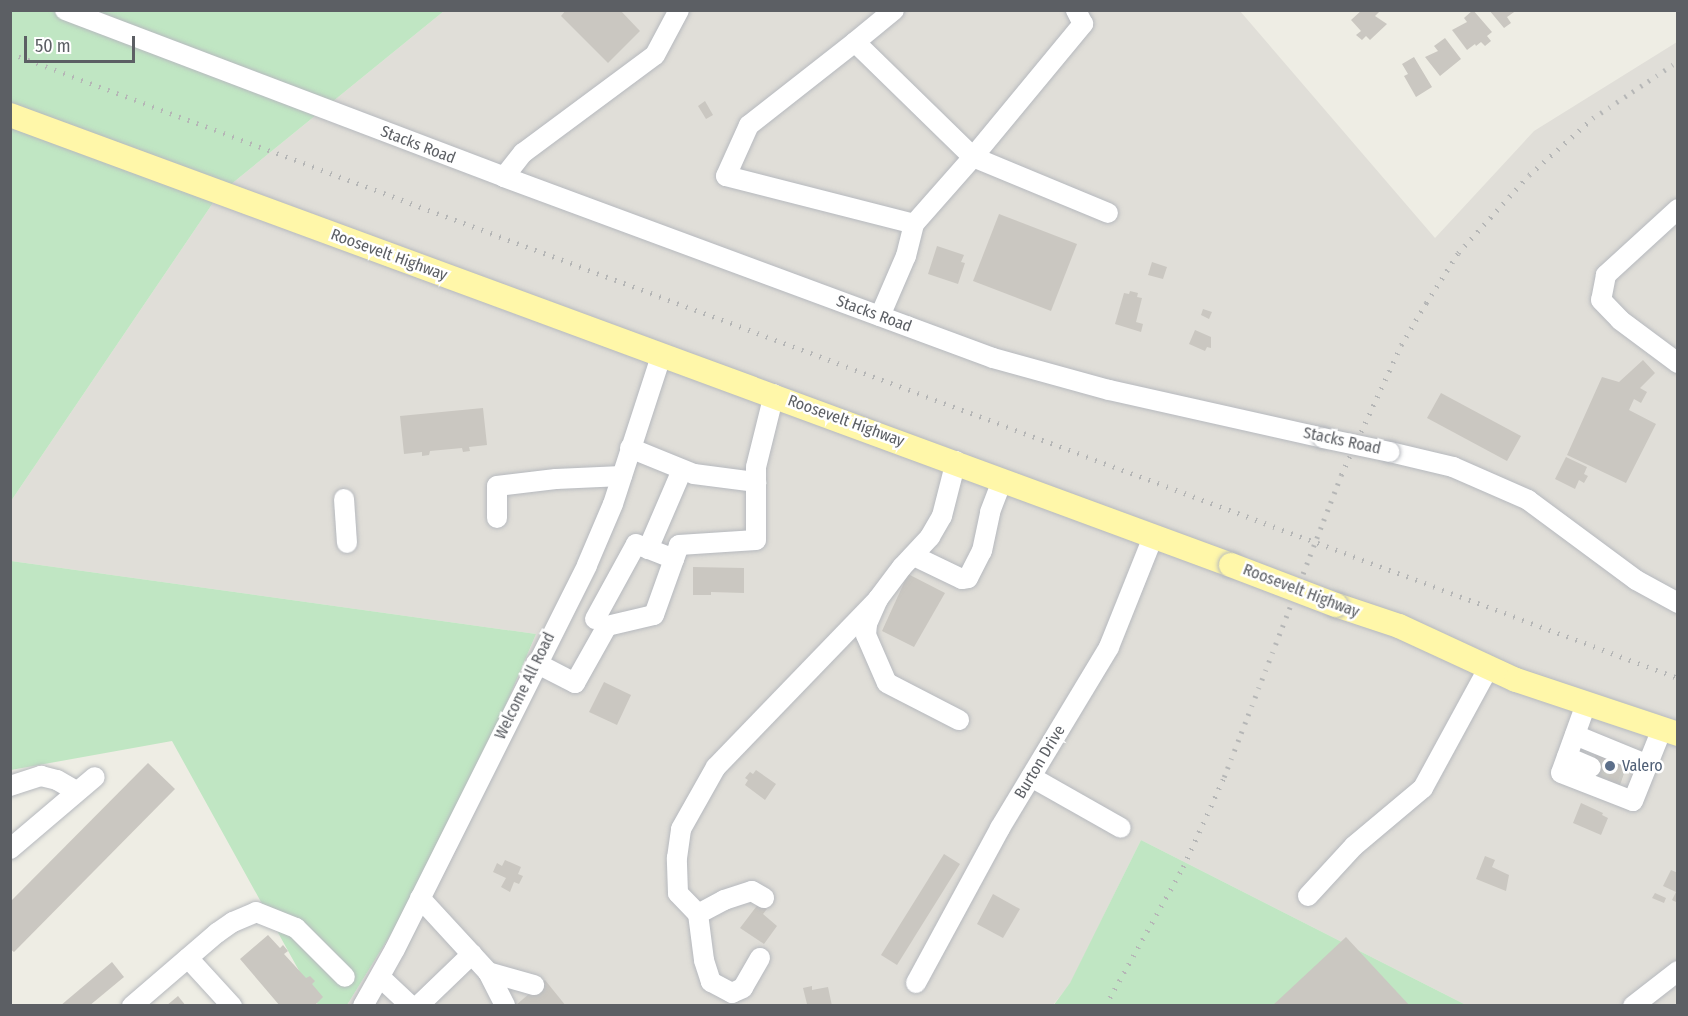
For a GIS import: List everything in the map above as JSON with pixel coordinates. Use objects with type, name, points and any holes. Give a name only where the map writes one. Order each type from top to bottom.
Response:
[{"type":"main road","name":"Roosevelt Highway","points":[[10,115],[661,356],[774,394],[956,461],[1153,537],[1399,626],[1516,680],[1670,732]]},
{"type":"street","name":"Stacks Road","points":[[65,10],[504,177],[993,358],[1109,390],[1453,467],[1528,500],[1636,580],[1677,603]]},
{"type":"street","points":[[504,177],[523,153],[655,55],[679,10]]},
{"type":"street","points":[[894,10],[749,125],[726,176],[914,224]]},
{"type":"street","points":[[880,316],[906,256],[914,224],[973,157],[1083,24],[1076,10]]},
{"type":"street","points":[[855,42],[973,157],[1108,213]]},
{"type":"street","points":[[1673,219],[1606,275],[1601,300],[1620,320],[1677,363]]},
{"type":"street","name":"Welcome All Road","points":[[363,1005],[380,977],[420,898],[605,525],[661,356]]},
{"type":"street","points":[[566,604],[601,622],[654,615],[679,545],[756,540],[756,467],[774,394]]},
{"type":"street","points":[[630,448],[694,474],[756,482]]},
{"type":"street","points":[[760,958],[743,988],[732,993],[711,982],[704,960],[698,914],[678,892],[677,858],[681,829],[716,766],[878,599],[902,567],[914,556],[942,516],[956,461]]},
{"type":"street","points":[[648,549],[682,470]]},
{"type":"street","points":[[497,518],[497,486],[556,479],[622,476]]},
{"type":"street","points":[[914,556],[962,579],[968,578],[981,551],[990,512],[1002,480]]},
{"type":"street","points":[[344,499],[347,543]]},
{"type":"street","name":"Burton Drive","points":[[916,983],[1031,777],[1109,647],[1153,537]]},
{"type":"street","points":[[536,663],[575,684],[636,544],[674,560]]},
{"type":"street","points":[[878,599],[867,624],[866,635],[887,683],[959,720]]},
{"type":"street","points":[[1308,896],[1354,846],[1423,788],[1489,667]]},
{"type":"street","points":[[1586,704],[1561,773],[1634,801],[1631,782],[1648,765],[1670,732]]},
{"type":"street","points":[[1575,735],[1648,765]]},
{"type":"street","points":[[1567,757],[1591,767]]},
{"type":"street","points":[[10,786],[41,777],[57,780],[76,791]]},
{"type":"street","points":[[10,849],[95,777]]},
{"type":"street","points":[[1031,777],[1121,828]]},
{"type":"street","points":[[698,914],[724,900],[752,891],[764,898]]},
{"type":"street","points":[[420,898],[488,972],[505,1005]]},
{"type":"street","points":[[132,1005],[233,921],[256,912],[296,928],[345,977]]},
{"type":"street","points":[[418,1005],[472,954]]},
{"type":"street","points":[[188,958],[232,1005]]},
{"type":"street","points":[[1634,1005],[1677,971]]},
{"type":"street","points":[[488,972],[534,985]]},
{"type":"street","points":[[380,977],[411,1005]]},
{"type":"shaded area","points":[[444,11],[1240,11],[1435,238],[1534,131],[1677,42],[1677,1005],[1466,1005],[1141,840],[1070,984],[1053,1005],[347,1005],[446,845],[536,634],[11,561],[11,501],[219,194]]},
{"type":"green space","points":[[11,11],[444,11],[219,194],[11,501]]},
{"type":"green space","points":[[11,561],[536,634],[446,845],[347,1005],[318,1005],[172,741],[11,770]]},
{"type":"green space","points":[[1141,840],[1466,1005],[1053,1006],[1070,983]]},
{"type":"building","points":[[566,10],[620,10],[640,31],[608,63],[561,16]]},
{"type":"building","points":[[1362,10],[1381,10],[1375,16],[1387,24],[1370,40],[1366,36],[1362,40],[1356,35],[1361,31],[1351,20]]},
{"type":"building","points":[[1473,10],[1492,32],[1487,36],[1491,41],[1485,46],[1481,42],[1476,46],[1475,44],[1467,50],[1452,30],[1467,22],[1464,18]]},
{"type":"building","points":[[1489,10],[1517,10],[1507,17],[1511,23],[1504,28]]},
{"type":"building","points":[[1445,38],[1461,59],[1440,76],[1425,57],[1438,51],[1434,46]]},
{"type":"building","points":[[1414,57],[1432,87],[1416,97],[1404,76],[1408,74],[1402,64]]},
{"type":"building","points":[[705,101],[713,115],[706,119],[698,106]]},
{"type":"building","points":[[999,214],[1077,244],[1051,311],[973,281]]},
{"type":"building","points":[[937,246],[964,255],[961,262],[965,263],[958,284],[928,274]]},
{"type":"building","points":[[1152,262],[1167,267],[1163,279],[1148,275]]},
{"type":"building","points":[[1130,291],[1138,293],[1137,297],[1142,298],[1136,322],[1143,324],[1141,332],[1115,324],[1124,293],[1129,294]]},
{"type":"building","points":[[1203,309],[1212,312],[1209,319],[1201,315]]},
{"type":"building","points":[[1195,330],[1211,337],[1211,348],[1207,347],[1205,351],[1189,344]]},
{"type":"building","points":[[1643,360],[1655,373],[1640,388],[1647,392],[1641,403],[1634,399],[1629,410],[1656,424],[1626,483],[1567,455],[1602,377],[1619,382]]},
{"type":"building","points":[[1441,393],[1521,436],[1507,461],[1427,418]]},
{"type":"building","points":[[483,408],[487,445],[469,447],[470,451],[463,452],[462,448],[430,451],[429,455],[422,456],[422,452],[404,454],[400,416]]},
{"type":"building","points":[[1566,457],[1587,467],[1584,474],[1588,476],[1584,483],[1579,480],[1575,489],[1555,479]]},
{"type":"building","points":[[693,567],[744,568],[744,593],[711,592],[711,595],[693,595]]},
{"type":"building","points":[[908,574],[945,593],[914,647],[882,631]]},
{"type":"building","points":[[604,682],[631,695],[617,725],[589,712]]},
{"type":"building","points":[[1597,751],[1628,761],[1619,788],[1588,778]]},
{"type":"building","points":[[148,763],[175,789],[14,952],[10,949],[10,902]]},
{"type":"building","points":[[756,770],[776,784],[765,800],[745,785],[748,780],[745,778],[750,772],[753,774]]},
{"type":"building","points":[[1581,803],[1603,813],[1602,815],[1608,818],[1601,835],[1573,823]]},
{"type":"building","points":[[944,854],[960,864],[897,965],[881,955]]},
{"type":"building","points":[[1485,856],[1495,860],[1492,867],[1509,875],[1506,891],[1476,879]]},
{"type":"building","points":[[505,860],[521,867],[518,874],[523,876],[519,884],[514,882],[510,892],[501,887],[506,878],[493,872],[497,863],[502,866]]},
{"type":"building","points":[[1671,870],[1678,873],[1678,903],[1672,900],[1676,892],[1663,886]]},
{"type":"building","points":[[1655,893],[1666,898],[1664,903],[1652,898]]},
{"type":"building","points":[[993,894],[1020,909],[1003,938],[977,924]]},
{"type":"building","points":[[759,903],[767,909],[763,914],[777,926],[764,944],[740,928]]},
{"type":"building","points":[[268,935],[280,948],[283,945],[288,951],[284,954],[306,978],[310,976],[315,981],[312,984],[323,997],[314,1006],[280,1006],[240,959]]},
{"type":"building","points":[[1346,937],[1410,1006],[1272,1006]]},
{"type":"building","points":[[112,962],[124,977],[89,1006],[60,1006]]},
{"type":"building","points":[[545,980],[566,1006],[515,1006]]},
{"type":"building","points":[[812,986],[812,990],[828,987],[832,1006],[807,1004],[803,988]]},
{"type":"building","points":[[178,996],[186,1006],[166,1006]]},
{"type":"tunnel","points":[[1591,767],[1622,779]]},
{"type":"railway","points":[[10,53],[1678,678]]},
{"type":"railway","points":[[1105,1006],[1183,867],[1224,777],[1341,475],[1401,345],[1426,303],[1458,253],[1529,175],[1593,118],[1678,61]]},
{"type":"place","name":"Valero","points":[[1610,766]]}]
